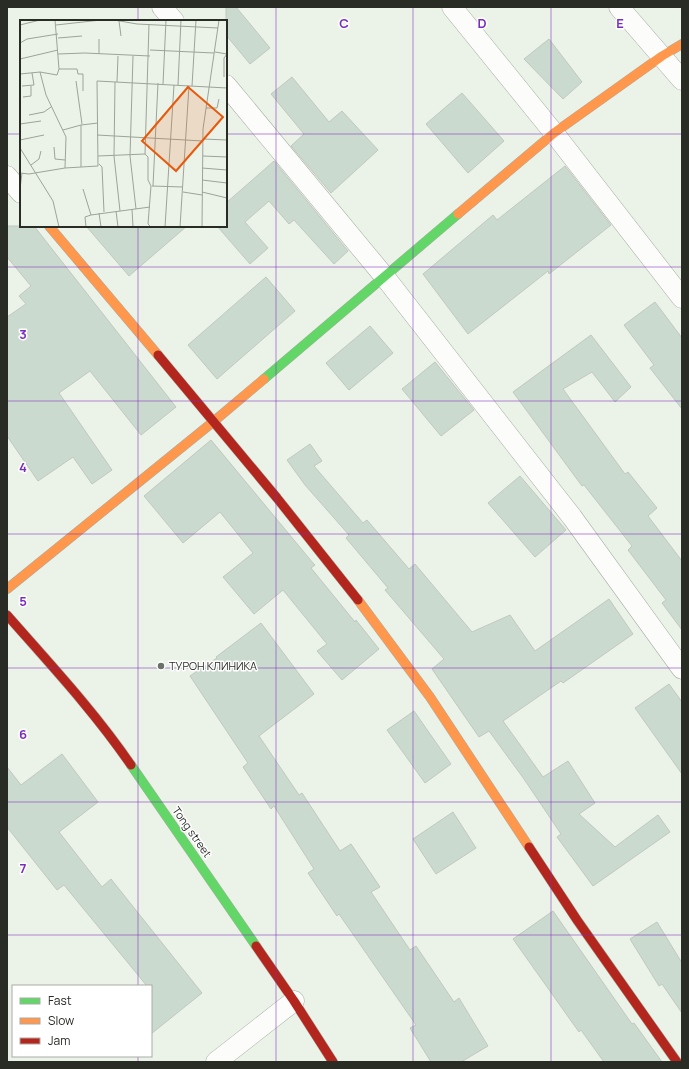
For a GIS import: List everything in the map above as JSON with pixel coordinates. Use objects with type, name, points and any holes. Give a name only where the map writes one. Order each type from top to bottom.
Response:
[{"type":"street","points":[[162,7],[173,20]]},
{"type":"street","points":[[452,7],[554,133],[682,298]]},
{"type":"street","points":[[619,7],[682,80]]},
{"type":"street","points":[[7,590],[213,422],[554,133],[662,56],[682,44]]},
{"type":"street","points":[[227,86],[384,276],[572,517],[682,669]]},
{"type":"street","points":[[7,176],[20,192]]},
{"type":"street","points":[[50,227],[213,422],[340,578],[455,732],[577,919],[677,1062]]},
{"type":"street","name":"Tong street","points":[[7,615],[14,628],[78,694],[115,742],[294,1001],[333,1062]]},
{"type":"street","points":[[216,1062],[294,1001]]},
{"type":"building","points":[[226,7],[236,7],[270,48],[250,64],[227,36]]},
{"type":"building","points":[[549,39],[582,82],[563,99],[524,59]]},
{"type":"building","points":[[292,77],[329,122],[342,111],[378,150],[331,193],[291,146],[304,134],[271,94]]},
{"type":"building","points":[[462,93],[504,141],[468,173],[426,124]]},
{"type":"building","points":[[274,161],[348,251],[334,264],[294,220],[289,224],[269,201],[245,222],[268,248],[250,264],[218,227],[227,227],[227,202]]},
{"type":"building","points":[[565,166],[611,225],[549,274],[548,271],[468,334],[423,274],[493,215],[497,220]]},
{"type":"building","points":[[7,226],[35,227],[176,407],[141,435],[90,371],[59,393],[112,470],[92,484],[73,457],[38,481],[7,436],[7,317],[26,304],[19,296],[31,286],[7,257]]},
{"type":"building","points":[[87,227],[186,227],[129,276]]},
{"type":"building","points":[[266,277],[295,311],[217,379],[188,345]]},
{"type":"building","points":[[655,302],[682,338],[682,409],[650,368],[654,365],[624,325]]},
{"type":"building","points":[[370,326],[393,353],[349,390],[326,363]]},
{"type":"building","points":[[591,335],[631,387],[615,402],[592,372],[563,389],[625,474],[628,472],[657,508],[648,516],[682,561],[682,630],[662,603],[666,600],[628,550],[632,546],[584,485],[582,486],[513,392]]},
{"type":"building","points":[[435,362],[474,410],[441,436],[402,389]]},
{"type":"building","points":[[211,440],[315,565],[311,568],[379,649],[342,680],[317,651],[327,644],[283,590],[254,614],[223,577],[253,553],[220,512],[183,543],[144,496]]},
{"type":"building","points":[[310,444],[322,461],[314,466],[363,523],[367,520],[409,569],[415,564],[472,632],[510,615],[535,651],[609,599],[633,634],[563,683],[561,681],[503,721],[543,777],[568,761],[595,803],[579,814],[615,847],[658,815],[670,832],[593,886],[557,837],[561,834],[489,731],[479,737],[432,669],[444,659],[385,590],[388,588],[346,538],[349,535],[305,485],[287,460]]},
{"type":"building","points":[[520,476],[566,530],[535,557],[488,503]]},
{"type":"building","points":[[261,623],[314,694],[259,736],[299,795],[302,793],[340,851],[351,844],[380,887],[371,892],[410,950],[416,946],[454,1002],[459,998],[488,1046],[461,1062],[431,1062],[410,1028],[416,1025],[339,914],[337,916],[308,873],[314,869],[274,806],[271,809],[243,767],[248,763],[190,676],[217,658],[216,657]]},
{"type":"building","points":[[669,684],[682,702],[682,774],[635,708]]},
{"type":"building","points":[[414,711],[451,764],[425,783],[387,730]]},
{"type":"building","points":[[62,754],[98,802],[59,832],[102,887],[111,879],[202,993],[152,1033],[152,985],[146,985],[64,885],[57,890],[7,827],[7,767],[21,785]]},
{"type":"building","points":[[453,812],[476,848],[436,874],[413,839]]},
{"type":"building","points":[[553,911],[632,1024],[634,1023],[662,1062],[604,1062],[581,1030],[579,1032],[513,939]]},
{"type":"building","points":[[657,922],[682,963],[682,1013],[662,984],[659,986],[630,939]]},
{"type":"traffic: fast","points":[[264,379],[458,214]]},
{"type":"traffic: fast","points":[[131,765],[256,946]]},
{"type":"traffic: slow","points":[[458,214],[554,133],[662,56],[682,44]]},
{"type":"traffic: slow","points":[[50,227],[158,355]]},
{"type":"traffic: slow","points":[[7,589],[264,379]]},
{"type":"traffic: slow","points":[[358,600],[430,697],[529,847]]},
{"type":"traffic: jam","points":[[158,355],[277,498],[358,600]]},
{"type":"traffic: jam","points":[[7,615],[87,707],[131,765]]},
{"type":"traffic: jam","points":[[529,847],[577,920],[677,1062]]},
{"type":"traffic: jam","points":[[256,946],[294,1001],[333,1062]]},
{"type":"place","name":"ТУРОН КЛИНИКА","points":[[161,666]]}]
